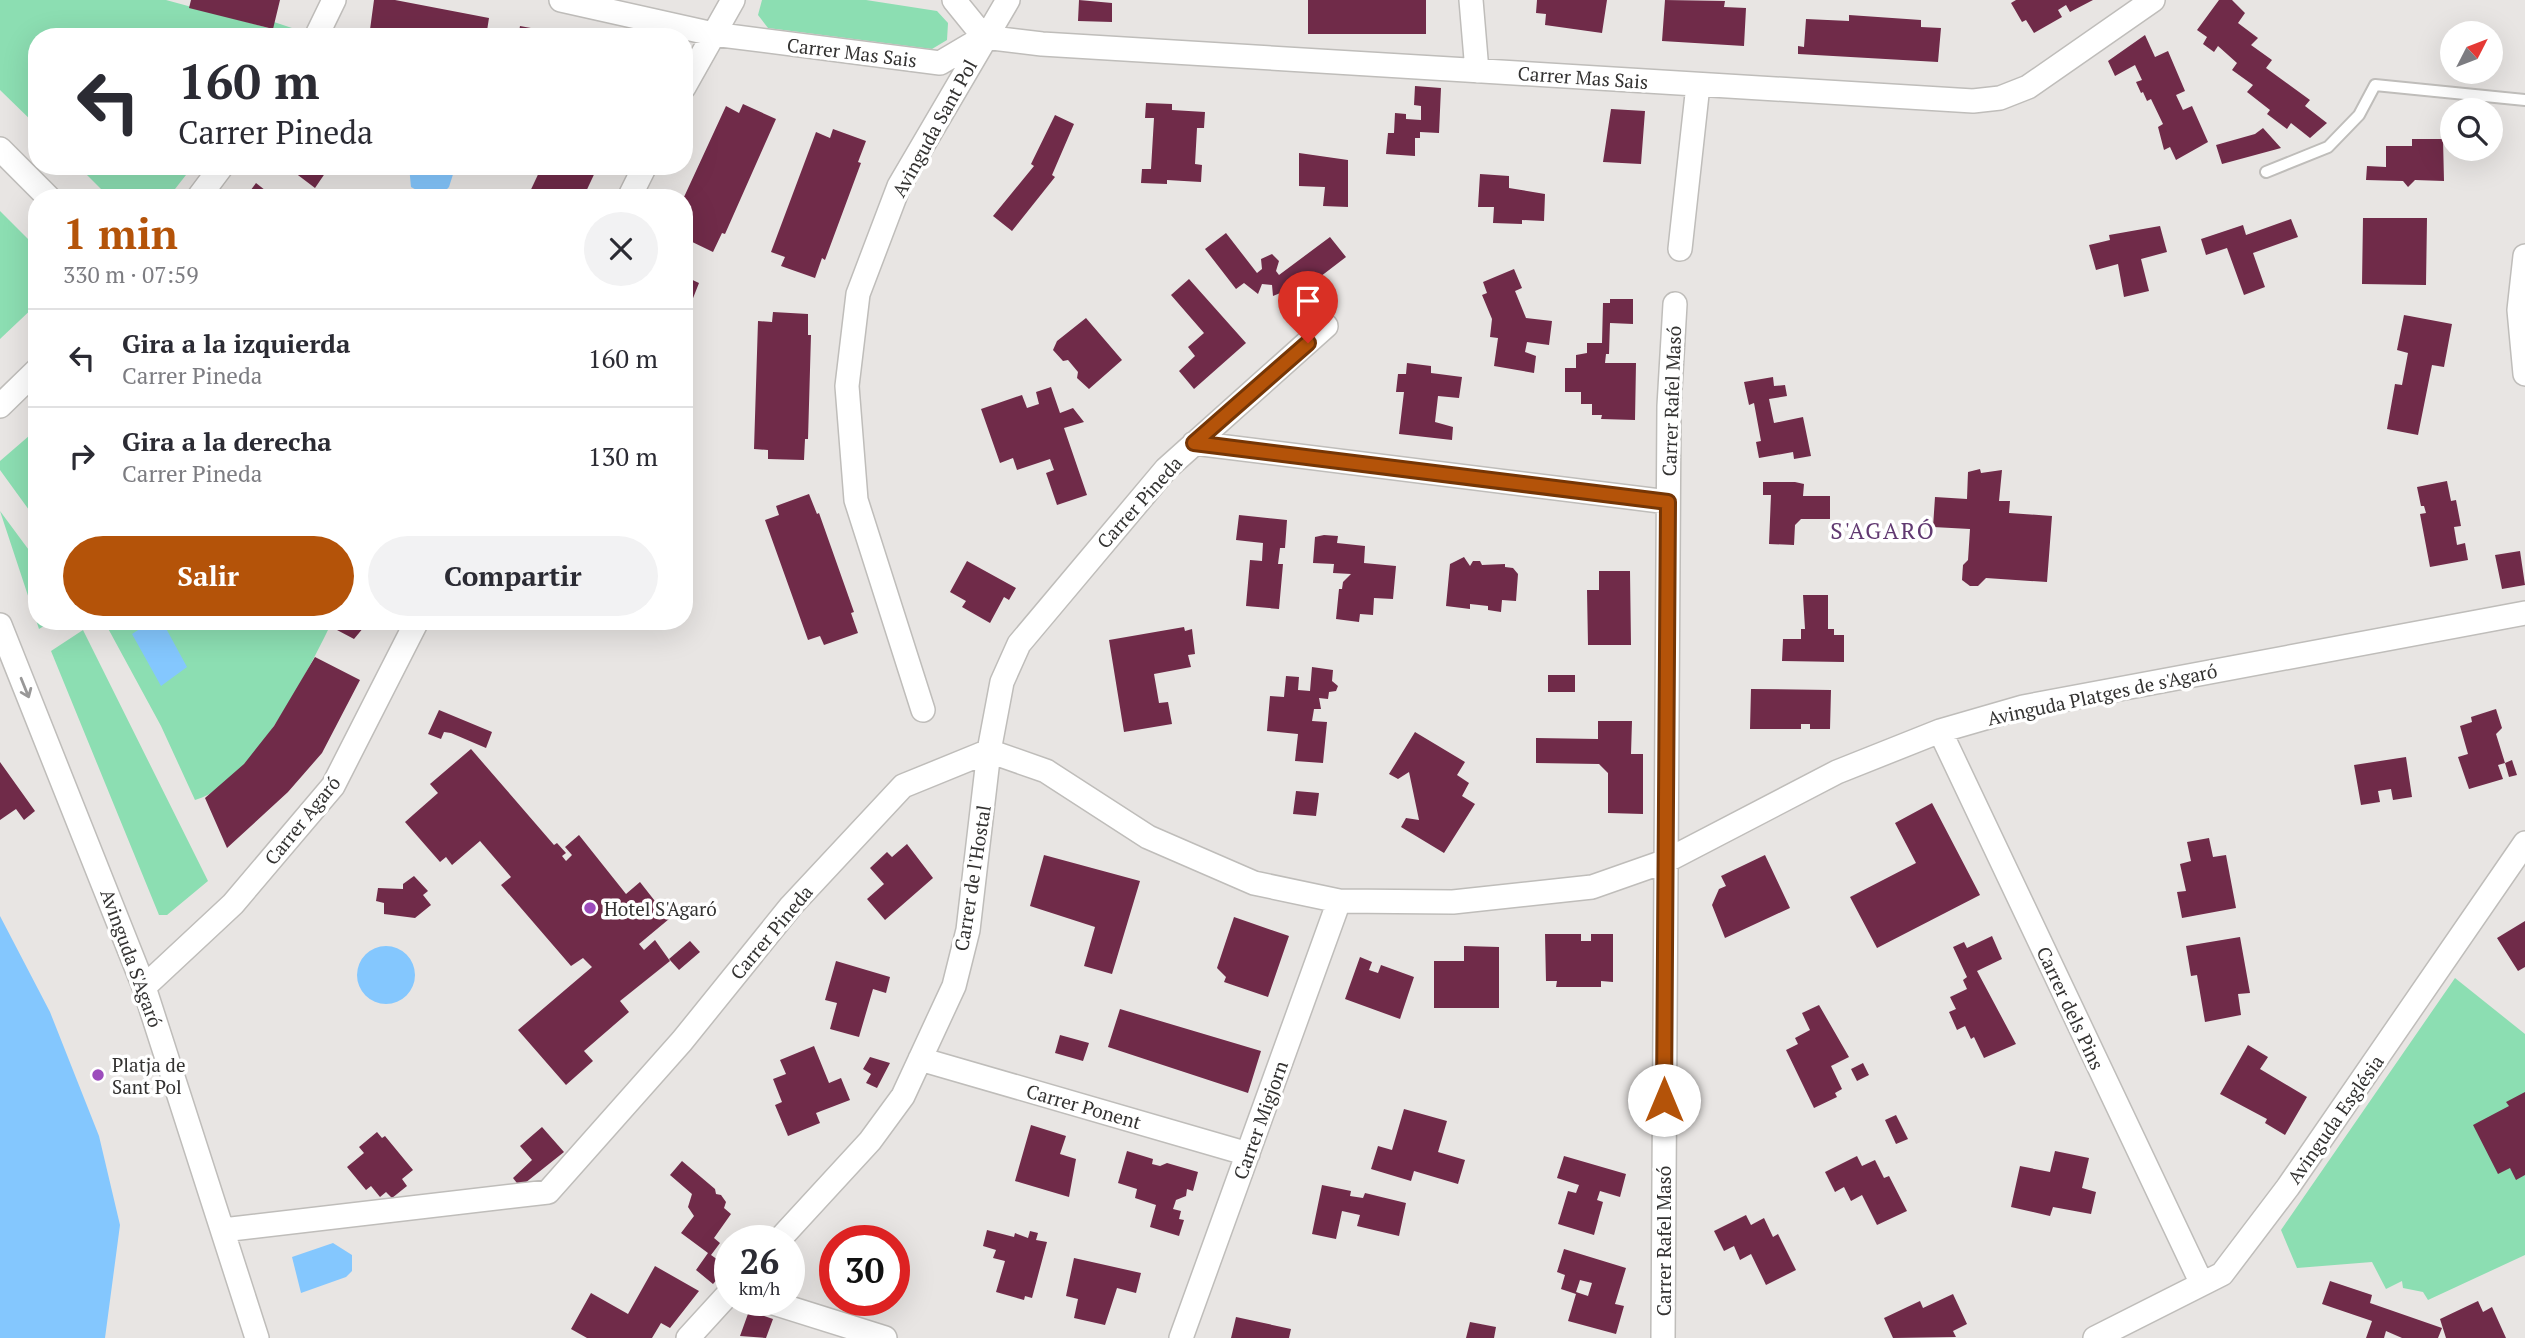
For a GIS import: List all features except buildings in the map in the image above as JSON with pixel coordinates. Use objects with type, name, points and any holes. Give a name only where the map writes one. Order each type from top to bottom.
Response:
[{"type":"street","points":[[320,28],[334,0]]},
{"type":"street","name":"Carrer Mas Sais","points":[[561,0],[686,28]]},
{"type":"street","points":[[693,71],[733,0]]},
{"type":"street","points":[[954,0],[984,37]]},
{"type":"street","name":"Avinguda Sant Pol","points":[[923,710],[856,500],[847,386],[858,294],[899,186],[1008,0]]},
{"type":"street","points":[[1471,0],[1477,71]]},
{"type":"street","name":"Carrer Mas Sais","points":[[693,30],[940,63],[984,37],[1042,44],[1973,101],[2000,98],[2028,87],[2146,2]]},
{"type":"street","points":[[1680,249],[1698,85]]},
{"type":"street","points":[[0,149],[39,189]]},
{"type":"street","points":[[2525,256],[2519,310],[2525,374]]},
{"type":"street","name":"Carrer Rafel Masó","points":[[1663,1338],[1669,406],[1675,304]]},
{"type":"street","name":"Carrer Pineda","points":[[223,1230],[548,1192],[682,1041],[791,906],[903,786],[989,751],[1002,682],[1019,643],[1166,469],[1326,326]]},
{"type":"street","points":[[0,406],[28,379]]},
{"type":"street","name":"Carrer Pineda","points":[[1194,443],[1668,502]]},
{"type":"street","name":"Avinguda Platges de s'Agaró","points":[[989,751],[1046,771],[1148,837],[1254,883],[1339,901],[1453,902],[1592,887],[1666,861],[1837,772],[1940,731],[2023,707],[2525,612]]},
{"type":"street","name":"Avinguda S'Agaró","points":[[0,625],[144,987],[257,1338]]},
{"type":"street","name":"Carrer Agaró","points":[[144,987],[233,904],[333,786],[412,630]]},
{"type":"street","name":"Carrer dels Pins","points":[[1940,731],[2202,1284]]},
{"type":"street","name":"Carrer de l'Hostal","points":[[793,1225],[870,1141],[903,1096],[954,986],[968,930],[989,751]]},
{"type":"street","name":"Avinguda Església","points":[[2095,1338],[2222,1274],[2288,1187],[2525,843]]},
{"type":"street","name":"Carrer Migjorn","points":[[1181,1338],[1339,901]]},
{"type":"street","name":"Carrer Ponent","points":[[920,1059],[1248,1154]]},
{"type":"street","points":[[688,1338],[714,1310]]},
{"type":"street","points":[[805,1313],[885,1338]]},
{"type":"lane","points":[[2266,172],[2328,147],[2360,115],[2375,85],[2525,100]]},
{"type":"green space","points":[[0,0],[166,0],[268,28],[28,28],[28,117],[0,90]]},
{"type":"green space","points":[[762,0],[866,0],[937,11],[948,23],[947,40],[932,49],[768,28],[758,15]]},
{"type":"green space","points":[[274,22],[292,28],[272,28]]},
{"type":"green space","points":[[87,175],[186,175],[175,189],[101,189]]},
{"type":"green space","points":[[0,211],[28,239],[28,313],[0,339]]},
{"type":"green space","points":[[28,437],[28,509],[0,470],[0,461]]},
{"type":"green space","points":[[0,511],[28,549],[28,596]]},
{"type":"green space","points":[[83,630],[208,881],[167,915],[159,915],[51,651]]},
{"type":"green space","points":[[109,630],[328,630],[307,672],[274,726],[256,751],[216,790],[195,800],[161,726]]},
{"type":"green space","points":[[2455,978],[2525,1034],[2525,1255],[2428,1300],[2423,1292],[2403,1288],[2402,1281],[2386,1289],[2372,1262],[2297,1268],[2281,1230]]},
{"type":"water","points":[[410,175],[453,175],[447,189],[411,187]]},
{"type":"water","points":[[138,630],[167,630],[187,667],[161,686],[132,634]]},
{"type":"water","points":[[0,916],[50,1012],[99,1136],[120,1225],[105,1338],[0,1338]]},
{"type":"water","points":[[386,946],[402,951],[410,959],[415,975],[410,991],[402,999],[386,1004],[370,999],[362,991],[357,975],[362,959],[370,951]]},
{"type":"water","points":[[333,1243],[352,1255],[352,1271],[346,1277],[301,1293],[292,1257]]},
{"type":"place","name":"Hotel S'Agaró","points":[[590,908]]},
{"type":"place","name":"Platja de Sant Pol","points":[[98,1075]]},
{"type":"district","name":"S'AGARÓ","points":[[1883,530]]},
{"type":"route","points":[[1308,343],[1194,443],[1668,502],[1664,1100]]}]
